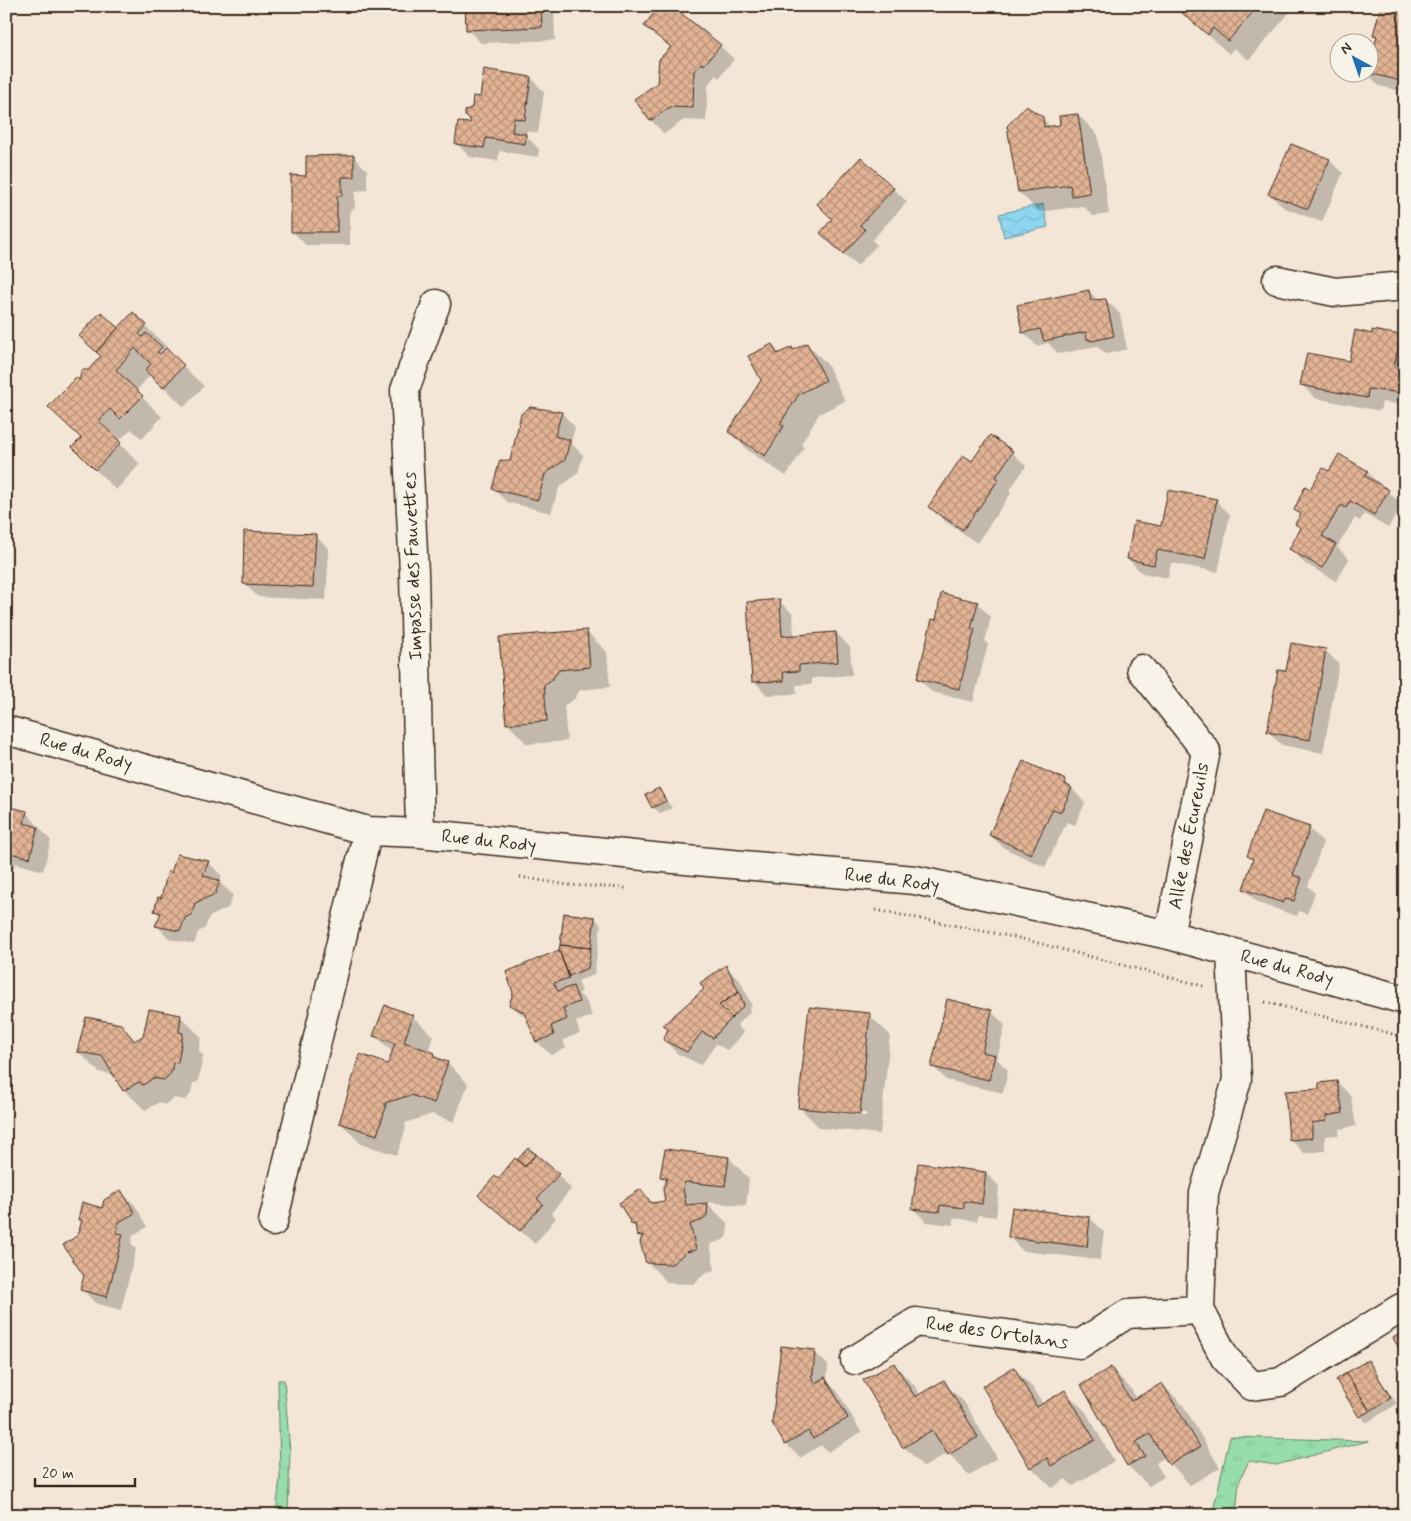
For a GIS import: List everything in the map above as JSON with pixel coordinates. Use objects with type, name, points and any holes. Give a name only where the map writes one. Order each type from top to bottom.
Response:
[{"type":"street","points":[[1277,280],[1334,292],[1405,286]]},
{"type":"street","name":"Impasse des Fauvettes","points":[[420,833],[414,573],[405,390],[436,304]]},
{"type":"street","name":"Allée des Écureuils","points":[[1141,669],[1206,751],[1169,935]]},
{"type":"street","name":"Rue du Rody","points":[[6,730],[368,831],[420,833],[663,858],[915,880],[1169,935],[1405,1000]]},
{"type":"street","points":[[273,1222],[368,831]]},
{"type":"street","points":[[1231,952],[1237,1080],[1204,1193],[1200,1310],[1225,1358],[1252,1386],[1281,1382],[1401,1308]]},
{"type":"street","name":"Rue des Ortolans","points":[[855,1360],[916,1322],[1080,1344],[1127,1314],[1200,1310]]},
{"type":"path","points":[[1233,994],[1405,1037]]},
{"type":"green space","points":[[278,1380],[284,1380],[290,1452],[288,1515],[276,1515],[280,1477]]},
{"type":"green space","points":[[1230,1437],[1368,1441],[1276,1465],[1249,1461],[1239,1482],[1236,1515],[1212,1515]]},
{"type":"water","points":[[1043,204],[1048,227],[1004,237],[999,214]]},
{"type":"building","points":[[465,6],[541,6],[542,27],[466,30]]},
{"type":"building","points":[[659,6],[672,6],[721,45],[704,65],[701,63],[694,71],[693,108],[670,107],[650,121],[634,99],[657,83],[659,59],[671,47],[644,26]]},
{"type":"building","points":[[1174,6],[1258,6],[1228,41],[1213,28],[1208,35]]},
{"type":"building","points":[[1381,6],[1405,6],[1405,82],[1378,75],[1378,32],[1374,32]]},
{"type":"building","points":[[484,69],[531,77],[525,120],[514,118],[512,132],[526,134],[525,144],[486,138],[484,148],[455,144],[458,122],[470,123],[470,119],[465,116],[465,111],[472,107],[473,96],[480,97]]},
{"type":"building","points":[[1026,106],[1043,117],[1044,127],[1060,125],[1059,116],[1078,114],[1090,193],[1072,196],[1070,185],[1018,192],[1007,126]]},
{"type":"building","points":[[1291,144],[1330,159],[1308,209],[1268,194]]},
{"type":"building","points":[[354,155],[354,177],[342,177],[342,196],[337,196],[337,232],[291,232],[291,175],[306,176],[306,156]]},
{"type":"building","points":[[861,157],[894,188],[860,225],[865,230],[843,254],[820,233],[832,219],[817,204]]},
{"type":"building","points":[[1089,290],[1091,300],[1106,299],[1114,336],[1092,341],[1087,339],[1086,332],[1044,341],[1040,329],[1022,333],[1017,305]]},
{"type":"building","points":[[101,312],[118,328],[96,352],[79,336]]},
{"type":"building","points":[[133,312],[147,325],[139,334],[142,337],[146,333],[162,347],[157,352],[160,354],[166,348],[184,365],[163,388],[145,370],[151,364],[135,348],[116,370],[143,396],[120,419],[110,409],[99,421],[121,443],[95,470],[72,447],[81,438],[48,407],[76,377],[79,380],[82,370],[88,370],[101,356],[96,352]]},
{"type":"building","points":[[1355,330],[1372,334],[1372,330],[1401,335],[1394,367],[1405,370],[1403,393],[1368,389],[1367,398],[1300,385],[1307,353],[1349,361]]},
{"type":"building","points":[[807,343],[826,380],[799,394],[780,424],[784,426],[765,456],[728,432],[761,380],[748,356],[772,344],[777,354],[792,347],[793,350]]},
{"type":"building","points":[[530,407],[562,412],[555,436],[570,440],[565,460],[545,474],[538,500],[492,489],[500,460],[510,461],[521,414]]},
{"type":"building","points":[[990,435],[1013,451],[996,477],[999,479],[963,530],[928,507],[963,455],[972,461]]},
{"type":"building","points":[[1339,454],[1368,471],[1365,476],[1389,490],[1374,515],[1350,501],[1346,508],[1341,505],[1322,536],[1336,544],[1322,568],[1289,549],[1301,528],[1295,524],[1301,514],[1294,510],[1305,486],[1310,489],[1323,468],[1329,471]]},
{"type":"building","points":[[1168,490],[1217,499],[1205,559],[1157,550],[1154,565],[1127,559],[1134,521],[1161,526]]},
{"type":"building","points":[[244,531],[316,534],[313,587],[243,584]]},
{"type":"building","points":[[941,593],[978,602],[971,629],[975,629],[959,689],[917,679],[932,619],[936,620]]},
{"type":"building","points":[[780,599],[782,636],[836,632],[838,662],[799,665],[799,671],[783,672],[784,681],[752,682],[747,602]]},
{"type":"building","points":[[587,630],[590,667],[559,670],[550,682],[544,685],[547,721],[506,724],[499,637]]},
{"type":"building","points":[[1291,643],[1326,649],[1310,740],[1267,732],[1278,670],[1286,671]]},
{"type":"building","points":[[1023,761],[1066,780],[1065,784],[1072,788],[1061,812],[1053,809],[1031,854],[989,835]]},
{"type":"building","points":[[659,788],[666,801],[652,808],[645,795]]},
{"type":"building","points":[[6,806],[27,811],[24,823],[38,827],[30,858],[6,852]]},
{"type":"building","points":[[1263,811],[1310,827],[1293,875],[1302,878],[1294,901],[1285,899],[1283,903],[1243,889],[1253,859],[1247,856]]},
{"type":"building","points":[[177,854],[209,861],[203,875],[220,881],[215,894],[195,903],[192,914],[185,918],[180,931],[155,926],[161,913],[154,911],[158,897],[161,898],[168,871],[171,873]]},
{"type":"building","points":[[564,913],[595,917],[591,948],[560,945]]},
{"type":"building","points":[[560,945],[591,948],[588,968],[569,976],[559,950]]},
{"type":"building","points":[[559,950],[569,978],[554,983],[558,991],[573,986],[579,1002],[563,1008],[567,1019],[551,1026],[554,1035],[536,1042],[524,1012],[509,1005],[513,993],[506,972]]},
{"type":"building","points":[[726,965],[739,992],[719,1005],[732,1018],[713,1038],[702,1032],[687,1052],[663,1040],[668,1029],[663,1025],[704,989],[700,983]]},
{"type":"building","points":[[739,992],[744,1005],[732,1018],[719,1005]]},
{"type":"building","points":[[947,999],[992,1010],[982,1052],[995,1055],[989,1080],[931,1067]]},
{"type":"building","points":[[385,1005],[413,1015],[404,1042],[435,1053],[434,1057],[448,1062],[434,1103],[411,1095],[385,1103],[386,1107],[377,1135],[339,1123],[360,1054],[388,1064],[395,1043],[373,1036]]},
{"type":"building","points":[[809,1007],[870,1013],[860,1114],[798,1108]]},
{"type":"building","points":[[149,1009],[181,1015],[179,1032],[183,1033],[178,1062],[173,1063],[171,1073],[164,1080],[153,1078],[143,1085],[139,1082],[123,1091],[102,1056],[77,1052],[86,1017],[121,1024],[134,1041],[143,1036]]},
{"type":"building","points":[[1337,1081],[1343,1113],[1326,1116],[1326,1121],[1312,1123],[1312,1138],[1289,1140],[1285,1091],[1319,1089],[1319,1083]]},
{"type":"building","points":[[528,1148],[536,1154],[525,1167],[517,1160]]},
{"type":"building","points":[[665,1149],[729,1157],[725,1186],[685,1182],[683,1188],[686,1205],[708,1203],[707,1215],[703,1220],[690,1224],[696,1250],[686,1252],[672,1264],[646,1263],[640,1242],[643,1235],[637,1236],[635,1224],[632,1225],[619,1203],[641,1189],[651,1203],[665,1201],[663,1189],[667,1178],[660,1177]]},
{"type":"building","points":[[536,1154],[559,1174],[537,1199],[543,1204],[520,1231],[478,1195],[495,1176],[498,1179],[515,1158],[525,1167]]},
{"type":"building","points":[[918,1163],[986,1172],[982,1204],[964,1201],[964,1208],[940,1205],[939,1212],[912,1209]]},
{"type":"building","points":[[121,1190],[135,1213],[119,1222],[116,1233],[123,1234],[107,1297],[80,1290],[84,1276],[63,1245],[78,1235],[82,1220],[78,1220],[82,1202],[102,1208],[104,1200]]},
{"type":"building","points":[[1012,1207],[1090,1217],[1087,1247],[1008,1237]]},
{"type":"building","points":[[1405,1331],[1405,1358],[1393,1338]]},
{"type":"building","points":[[781,1346],[815,1350],[813,1374],[811,1375],[815,1383],[825,1377],[848,1418],[813,1439],[808,1431],[785,1445],[772,1423]]},
{"type":"building","points":[[1368,1360],[1391,1398],[1370,1411],[1346,1373]]},
{"type":"building","points":[[894,1363],[915,1397],[944,1380],[978,1437],[948,1455],[932,1430],[903,1448],[863,1380]]},
{"type":"building","points":[[1014,1367],[1037,1407],[1065,1390],[1095,1440],[1051,1466],[1047,1458],[1030,1468],[982,1386]]},
{"type":"building","points":[[1111,1367],[1131,1401],[1162,1383],[1200,1447],[1169,1465],[1150,1434],[1136,1442],[1145,1456],[1127,1466],[1081,1385]]},
{"type":"building","points":[[1346,1373],[1370,1411],[1359,1417],[1336,1380]]}]
